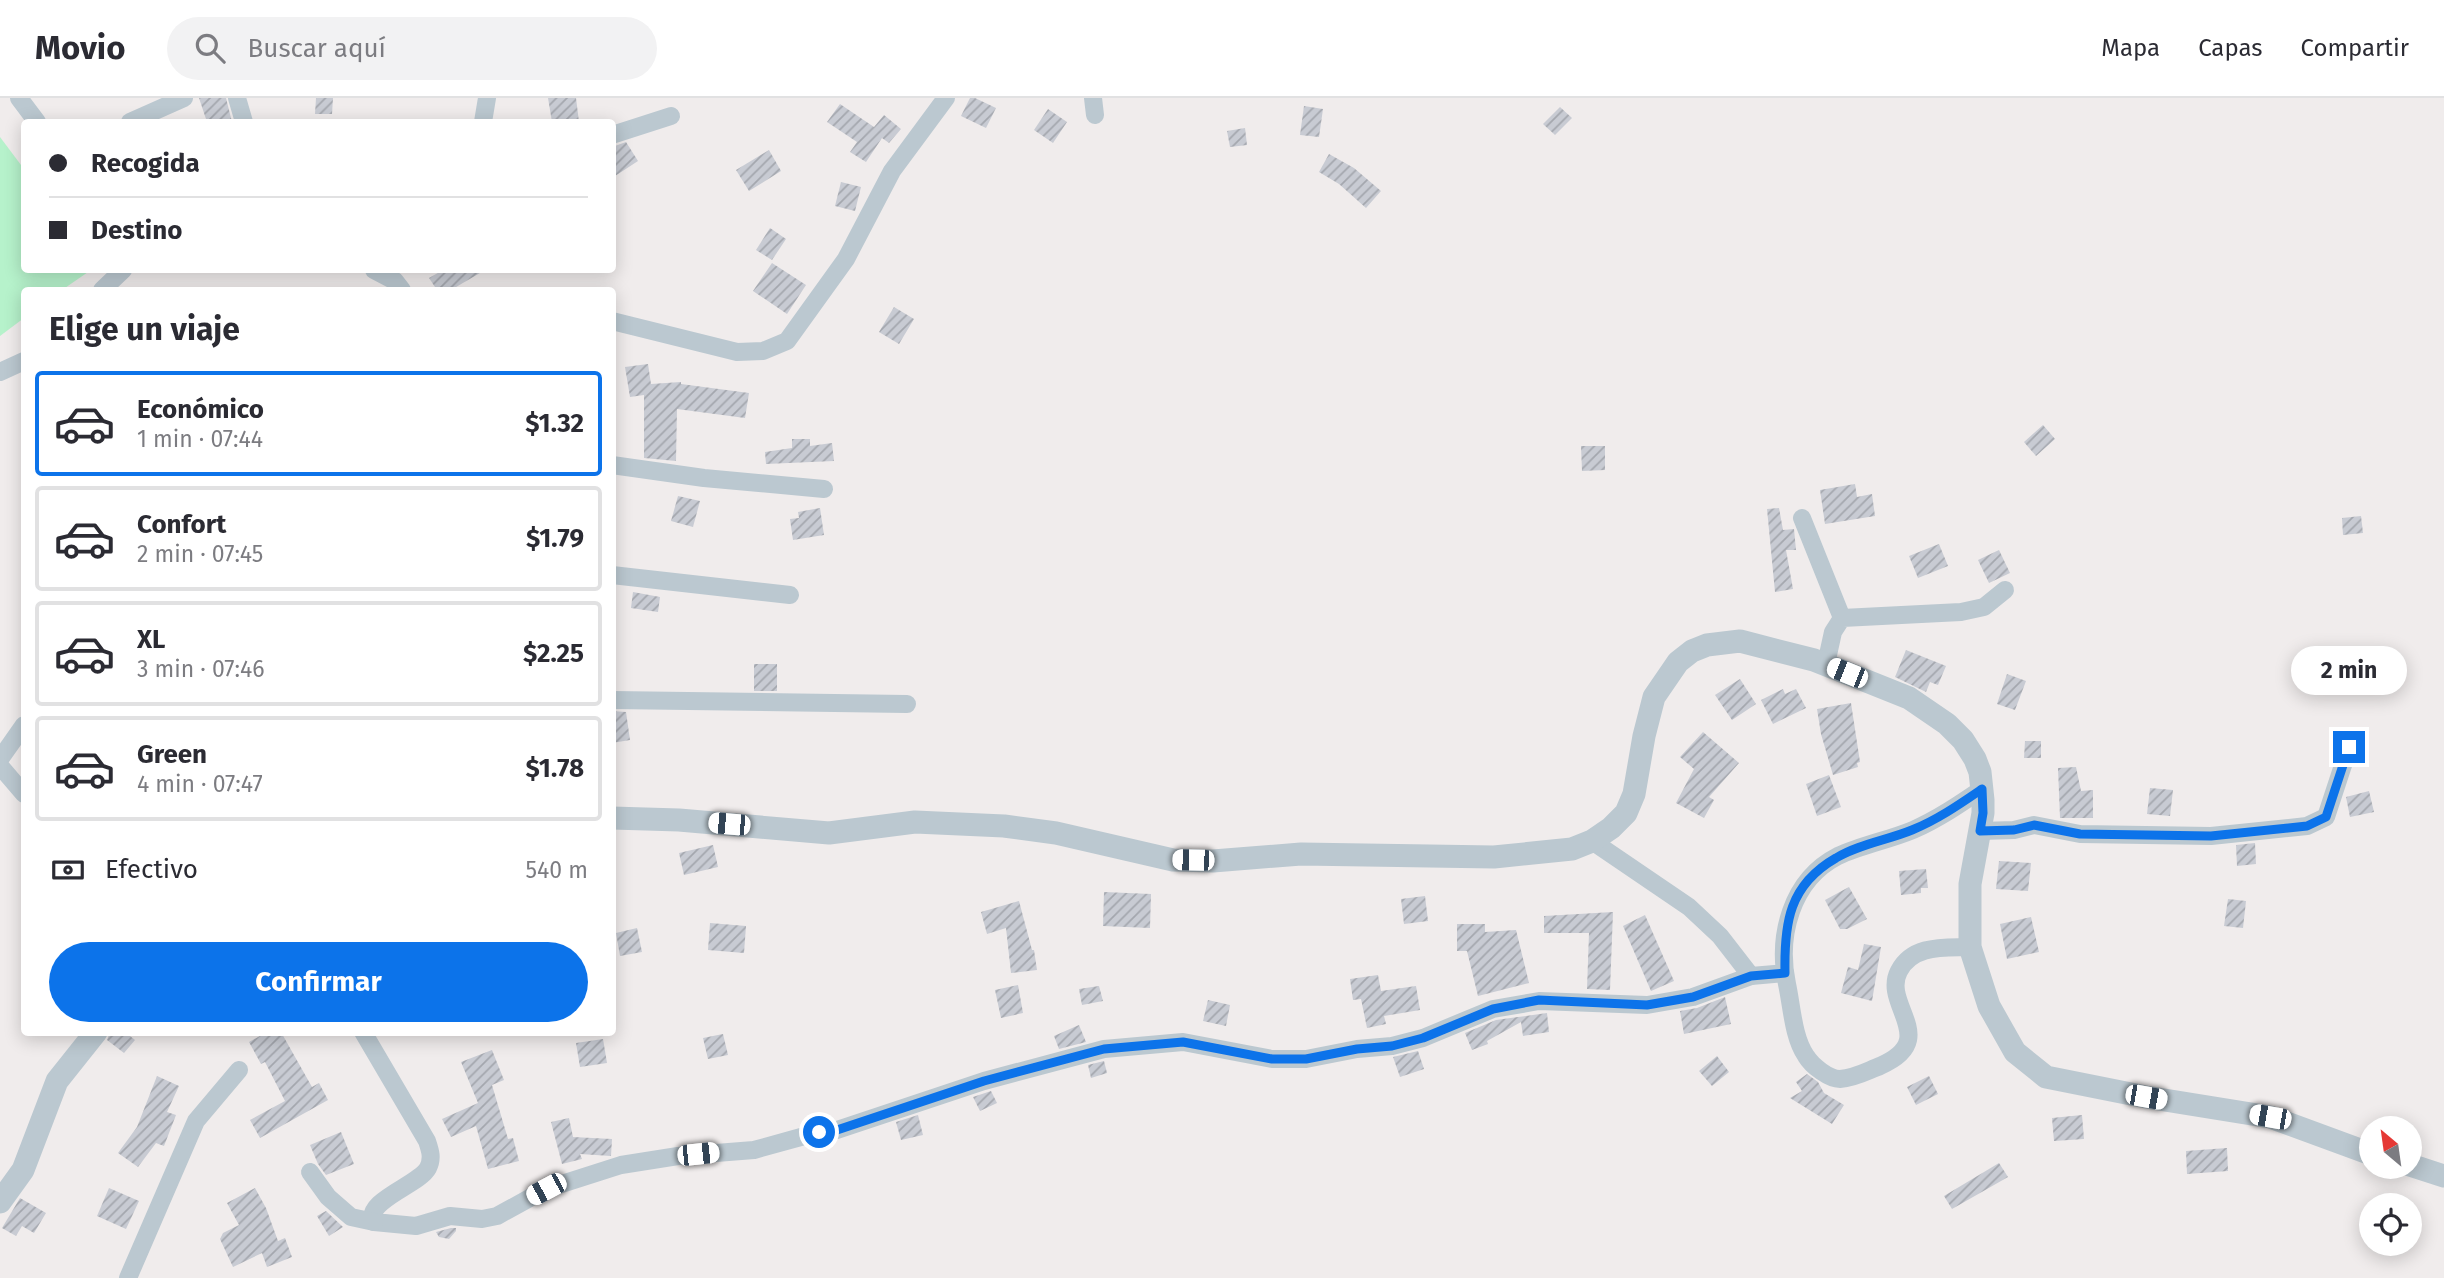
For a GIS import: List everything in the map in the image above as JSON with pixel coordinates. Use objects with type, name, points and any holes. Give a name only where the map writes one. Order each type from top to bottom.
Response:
[{"type":"street","points":[[19,98],[35,119]]},
{"type":"street","points":[[137,119],[184,98]]},
{"type":"street","points":[[237,98],[243,119]]},
{"type":"street","points":[[484,119],[487,98]]},
{"type":"street","points":[[616,322],[737,352],[763,351],[787,341],[846,259],[892,170],[947,98]]},
{"type":"street","points":[[616,134],[671,116]]},
{"type":"street","points":[[105,287],[120,273]]},
{"type":"street","points":[[382,273],[401,280]]},
{"type":"street","points":[[0,372],[21,362]]},
{"type":"street","points":[[616,466],[704,478],[824,489]]},
{"type":"street","points":[[1802,518],[1842,618]]},
{"type":"street","points":[[616,575],[790,595]]},
{"type":"street","points":[[1842,618],[1961,612],[1984,607],[2005,590]]},
{"type":"street","points":[[1826,664],[1833,632],[1842,618]]},
{"type":"street","points":[[616,818],[679,820],[829,833],[915,822],[1004,826],[1056,833],[1172,860],[1213,861],[1301,854],[1494,857],[1572,849],[1592,841],[1626,813],[1634,794],[1654,697],[1678,662],[1692,651],[1723,642],[1740,641],[1826,664],[1909,698],[1947,724],[1963,740],[1975,759],[1982,789],[1983,813],[1970,884],[1970,947],[1989,1006],[2015,1052],[2046,1077],[2146,1097],[2270,1117],[2359,1150]]},
{"type":"street","points":[[616,700],[907,704]]},
{"type":"street","points":[[0,759],[21,729]]},
{"type":"street","points":[[1980,831],[2014,830],[2034,825],[2080,834],[2211,836],[2307,826],[2326,817],[2349,747]]},
{"type":"street","points":[[0,766],[21,790]]},
{"type":"street","points":[[1970,947],[1931,948],[1920,952],[1900,970],[1895,983],[1897,997],[1908,1024],[1907,1044],[1896,1059],[1857,1076],[1837,1079],[1820,1070],[1806,1057],[1798,1034],[1785,973],[1784,936],[1793,903],[1810,876],[1838,857],[1914,829],[1982,789]]},
{"type":"street","points":[[1592,841],[1689,907],[1720,936],[1751,976]]},
{"type":"street","points":[[310,1172],[328,1197],[351,1217],[416,1226],[450,1216],[482,1219],[496,1216],[546,1189],[621,1165],[678,1156],[754,1150],[837,1130],[984,1081],[1104,1049],[1183,1042],[1272,1059],[1306,1059],[1357,1049],[1392,1046],[1423,1038],[1493,1009],[1539,1000],[1647,1005],[1693,997],[1751,976],[1785,973]]},
{"type":"street","points":[[0,1202],[23,1170],[57,1081],[93,1036]]},
{"type":"street","points":[[365,1036],[427,1141],[431,1155],[428,1169],[372,1210],[374,1222]]},
{"type":"street","points":[[128,1278],[196,1121],[239,1070]]},
{"type":"street","points":[[2422,1170],[2444,1176]]},
{"type":"green space","points":[[0,137],[21,165],[21,273],[87,273],[66,287],[21,287],[21,320],[0,336]]},
{"type":"building","points":[[199,98],[226,98],[231,119],[206,119]]},
{"type":"building","points":[[316,98],[333,98],[332,114],[315,114]]},
{"type":"building","points":[[548,98],[576,98],[579,119],[552,119]]},
{"type":"building","points":[[970,98],[996,108],[986,128],[961,116]]},
{"type":"building","points":[[840,104],[874,127],[884,115],[901,129],[889,143],[882,138],[866,162],[850,152],[857,142],[827,122]]},
{"type":"building","points":[[1304,106],[1323,109],[1319,137],[1300,135]]},
{"type":"building","points":[[1560,107],[1572,118],[1555,135],[1543,124]]},
{"type":"building","points":[[1048,109],[1067,122],[1053,143],[1034,130]]},
{"type":"building","points":[[1245,128],[1247,145],[1230,147],[1227,131]]},
{"type":"building","points":[[626,142],[638,161],[616,175],[616,146]]},
{"type":"building","points":[[769,150],[781,171],[749,191],[736,170]]},
{"type":"building","points":[[1329,154],[1354,168],[1381,191],[1366,208],[1339,184],[1319,172]]},
{"type":"building","points":[[841,182],[861,187],[855,211],[835,206]]},
{"type":"building","points":[[770,228],[786,239],[772,260],[756,250]]},
{"type":"building","points":[[772,263],[806,285],[787,314],[753,291]]},
{"type":"building","points":[[438,273],[480,273],[456,287],[435,287],[429,278]]},
{"type":"building","points":[[894,307],[914,319],[899,344],[879,332]]},
{"type":"building","points":[[648,364],[651,384],[681,382],[749,393],[745,418],[677,409],[676,461],[644,458],[644,395],[630,397],[625,367]]},
{"type":"building","points":[[2043,425],[2055,439],[2036,456],[2024,442]]},
{"type":"building","points":[[792,439],[810,439],[810,446],[832,443],[834,461],[766,464],[765,452],[792,448]]},
{"type":"building","points":[[1581,446],[1605,446],[1605,470],[1582,471]]},
{"type":"building","points":[[1855,484],[1857,497],[1872,494],[1875,516],[1825,524],[1820,490]]},
{"type":"building","points":[[678,496],[700,501],[693,527],[671,521]]},
{"type":"building","points":[[820,508],[824,535],[793,540],[790,519],[799,518],[798,512]]},
{"type":"building","points":[[1779,508],[1783,530],[1794,529],[1796,550],[1786,550],[1793,589],[1775,592],[1767,509]]},
{"type":"building","points":[[2361,516],[2363,533],[2343,535],[2342,518]]},
{"type":"building","points":[[1939,544],[1948,566],[1918,578],[1909,556]]},
{"type":"building","points":[[1999,550],[2010,573],[1989,583],[1978,560]]},
{"type":"building","points":[[633,592],[660,597],[658,612],[631,608]]},
{"type":"building","points":[[1906,650],[1946,666],[1938,685],[1930,682],[1926,692],[1895,677]]},
{"type":"building","points":[[754,664],[777,664],[777,691],[754,691]]},
{"type":"building","points":[[2007,674],[2026,681],[2015,710],[1997,704]]},
{"type":"building","points":[[1740,679],[1756,704],[1732,720],[1715,695]]},
{"type":"building","points":[[1783,689],[1785,694],[1796,689],[1806,708],[1773,724],[1761,700]]},
{"type":"building","points":[[1851,703],[1860,762],[1857,763],[1858,767],[1833,775],[1817,709]]},
{"type":"building","points":[[616,711],[626,712],[630,740],[616,742]]},
{"type":"building","points":[[1703,732],[1739,763],[1709,797],[1714,800],[1704,818],[1676,803],[1694,769],[1680,757]]},
{"type":"building","points":[[2025,741],[2041,741],[2041,758],[2024,758]]},
{"type":"building","points":[[2076,767],[2081,791],[2093,790],[2093,818],[2060,818],[2058,768]]},
{"type":"building","points":[[1829,775],[1841,807],[1817,816],[1806,784]]},
{"type":"building","points":[[2150,788],[2173,790],[2170,816],[2147,814]]},
{"type":"building","points":[[2369,791],[2374,812],[2350,817],[2346,797]]},
{"type":"building","points":[[2255,843],[2256,864],[2237,866],[2236,845]]},
{"type":"building","points":[[713,845],[718,867],[684,875],[679,853]]},
{"type":"building","points":[[1999,861],[2031,863],[2028,891],[1996,889]]},
{"type":"building","points":[[1926,869],[1928,888],[1921,888],[1921,893],[1901,895],[1899,871]]},
{"type":"building","points":[[1849,887],[1867,919],[1847,929],[1840,929],[1825,900]]},
{"type":"building","points":[[1104,892],[1151,894],[1150,928],[1103,926]]},
{"type":"building","points":[[1425,896],[1428,921],[1404,924],[1401,899]]},
{"type":"building","points":[[2228,899],[2246,901],[2243,928],[2224,926]]},
{"type":"building","points":[[1019,901],[1034,950],[1037,970],[1011,973],[1006,928],[987,934],[981,912]]},
{"type":"building","points":[[1613,912],[1610,990],[1587,989],[1589,933],[1544,933],[1544,916]]},
{"type":"building","points":[[1645,915],[1674,981],[1651,991],[1623,926]]},
{"type":"building","points":[[2031,917],[2039,952],[2007,959],[2000,924]]},
{"type":"building","points":[[710,923],[746,926],[744,953],[708,950]]},
{"type":"building","points":[[1457,924],[1485,924],[1485,932],[1516,930],[1529,983],[1478,996],[1467,951],[1457,951]]},
{"type":"building","points":[[637,928],[642,952],[620,956],[616,933]]},
{"type":"building","points":[[1864,944],[1881,947],[1872,1001],[1841,993],[1848,967],[1858,970]]},
{"type":"building","points":[[1378,975],[1381,991],[1416,986],[1420,1010],[1384,1016],[1386,1024],[1367,1028],[1361,999],[1353,1000],[1350,979]]},
{"type":"building","points":[[1018,985],[1023,1013],[1001,1018],[995,990]]},
{"type":"building","points":[[1099,986],[1103,1001],[1082,1005],[1079,989]]},
{"type":"building","points":[[1725,997],[1731,1024],[1684,1034],[1680,1011],[1697,1008]]},
{"type":"building","points":[[1208,1000],[1230,1005],[1226,1026],[1203,1021]]},
{"type":"building","points":[[1547,1013],[1549,1032],[1523,1036],[1521,1022],[1487,1041],[1488,1044],[1472,1050],[1465,1033],[1496,1020]]},
{"type":"building","points":[[1079,1025],[1086,1042],[1059,1049],[1054,1036]]},
{"type":"building","points":[[723,1034],[728,1055],[708,1059],[703,1038]]},
{"type":"building","points":[[108,1036],[130,1036],[135,1040],[124,1053],[107,1040]]},
{"type":"building","points":[[260,1036],[283,1036],[312,1087],[319,1083],[328,1100],[260,1138],[250,1120],[285,1101],[265,1062],[261,1064],[249,1042]]},
{"type":"building","points":[[603,1039],[607,1063],[580,1067],[576,1043]]},
{"type":"building","points":[[492,1050],[504,1080],[492,1085],[508,1139],[513,1138],[519,1161],[488,1169],[476,1126],[451,1137],[442,1119],[478,1103],[461,1062]]},
{"type":"building","points":[[1418,1051],[1424,1069],[1400,1077],[1393,1057]]},
{"type":"building","points":[[1717,1056],[1729,1072],[1712,1086],[1699,1071]]},
{"type":"building","points":[[1104,1061],[1107,1073],[1091,1078],[1088,1065]]},
{"type":"building","points":[[1807,1074],[1818,1082],[1824,1093],[1844,1105],[1832,1124],[1790,1098],[1802,1091],[1796,1082]]},
{"type":"building","points":[[157,1076],[179,1086],[167,1112],[176,1115],[164,1146],[156,1143],[138,1167],[118,1153],[137,1127]]},
{"type":"building","points":[[1929,1076],[1938,1094],[1916,1105],[1907,1087]]},
{"type":"building","points":[[991,1091],[997,1103],[980,1111],[973,1097]]},
{"type":"building","points":[[918,1115],[923,1135],[901,1140],[896,1122]]},
{"type":"building","points":[[2082,1115],[2084,1139],[2054,1141],[2052,1118]]},
{"type":"building","points":[[569,1118],[573,1137],[612,1139],[611,1156],[580,1154],[582,1159],[562,1164],[551,1122]]},
{"type":"building","points":[[341,1132],[354,1164],[326,1175],[310,1145]]},
{"type":"building","points":[[2227,1148],[2228,1171],[2187,1174],[2186,1151]]},
{"type":"building","points":[[1999,1163],[2008,1177],[1952,1209],[1944,1196]]},
{"type":"building","points":[[109,1188],[139,1201],[126,1229],[97,1216]]},
{"type":"building","points":[[255,1188],[266,1208],[278,1241],[285,1238],[292,1257],[267,1267],[262,1253],[233,1267],[220,1239],[223,1233],[239,1225],[227,1203]]},
{"type":"building","points":[[20,1198],[46,1213],[34,1233],[22,1226],[16,1236],[2,1228]]},
{"type":"building","points":[[326,1211],[343,1227],[329,1236],[317,1216]]},
{"type":"building","points":[[456,1228],[456,1231],[449,1239],[439,1237],[436,1232]]},
{"type":"route","points":[[819,1132],[837,1130],[984,1081],[1104,1049],[1183,1042],[1272,1059],[1306,1059],[1357,1049],[1392,1046],[1423,1038],[1493,1009],[1539,1000],[1647,1005],[1693,997],[1751,976],[1785,973],[1784,936],[1793,903],[1810,876],[1838,857],[1914,829],[1951,810],[1982,789],[1983,813],[1980,831],[2014,830],[2034,825],[2080,834],[2166,836],[2211,836],[2275,830],[2307,826],[2326,817],[2349,747]]}]
